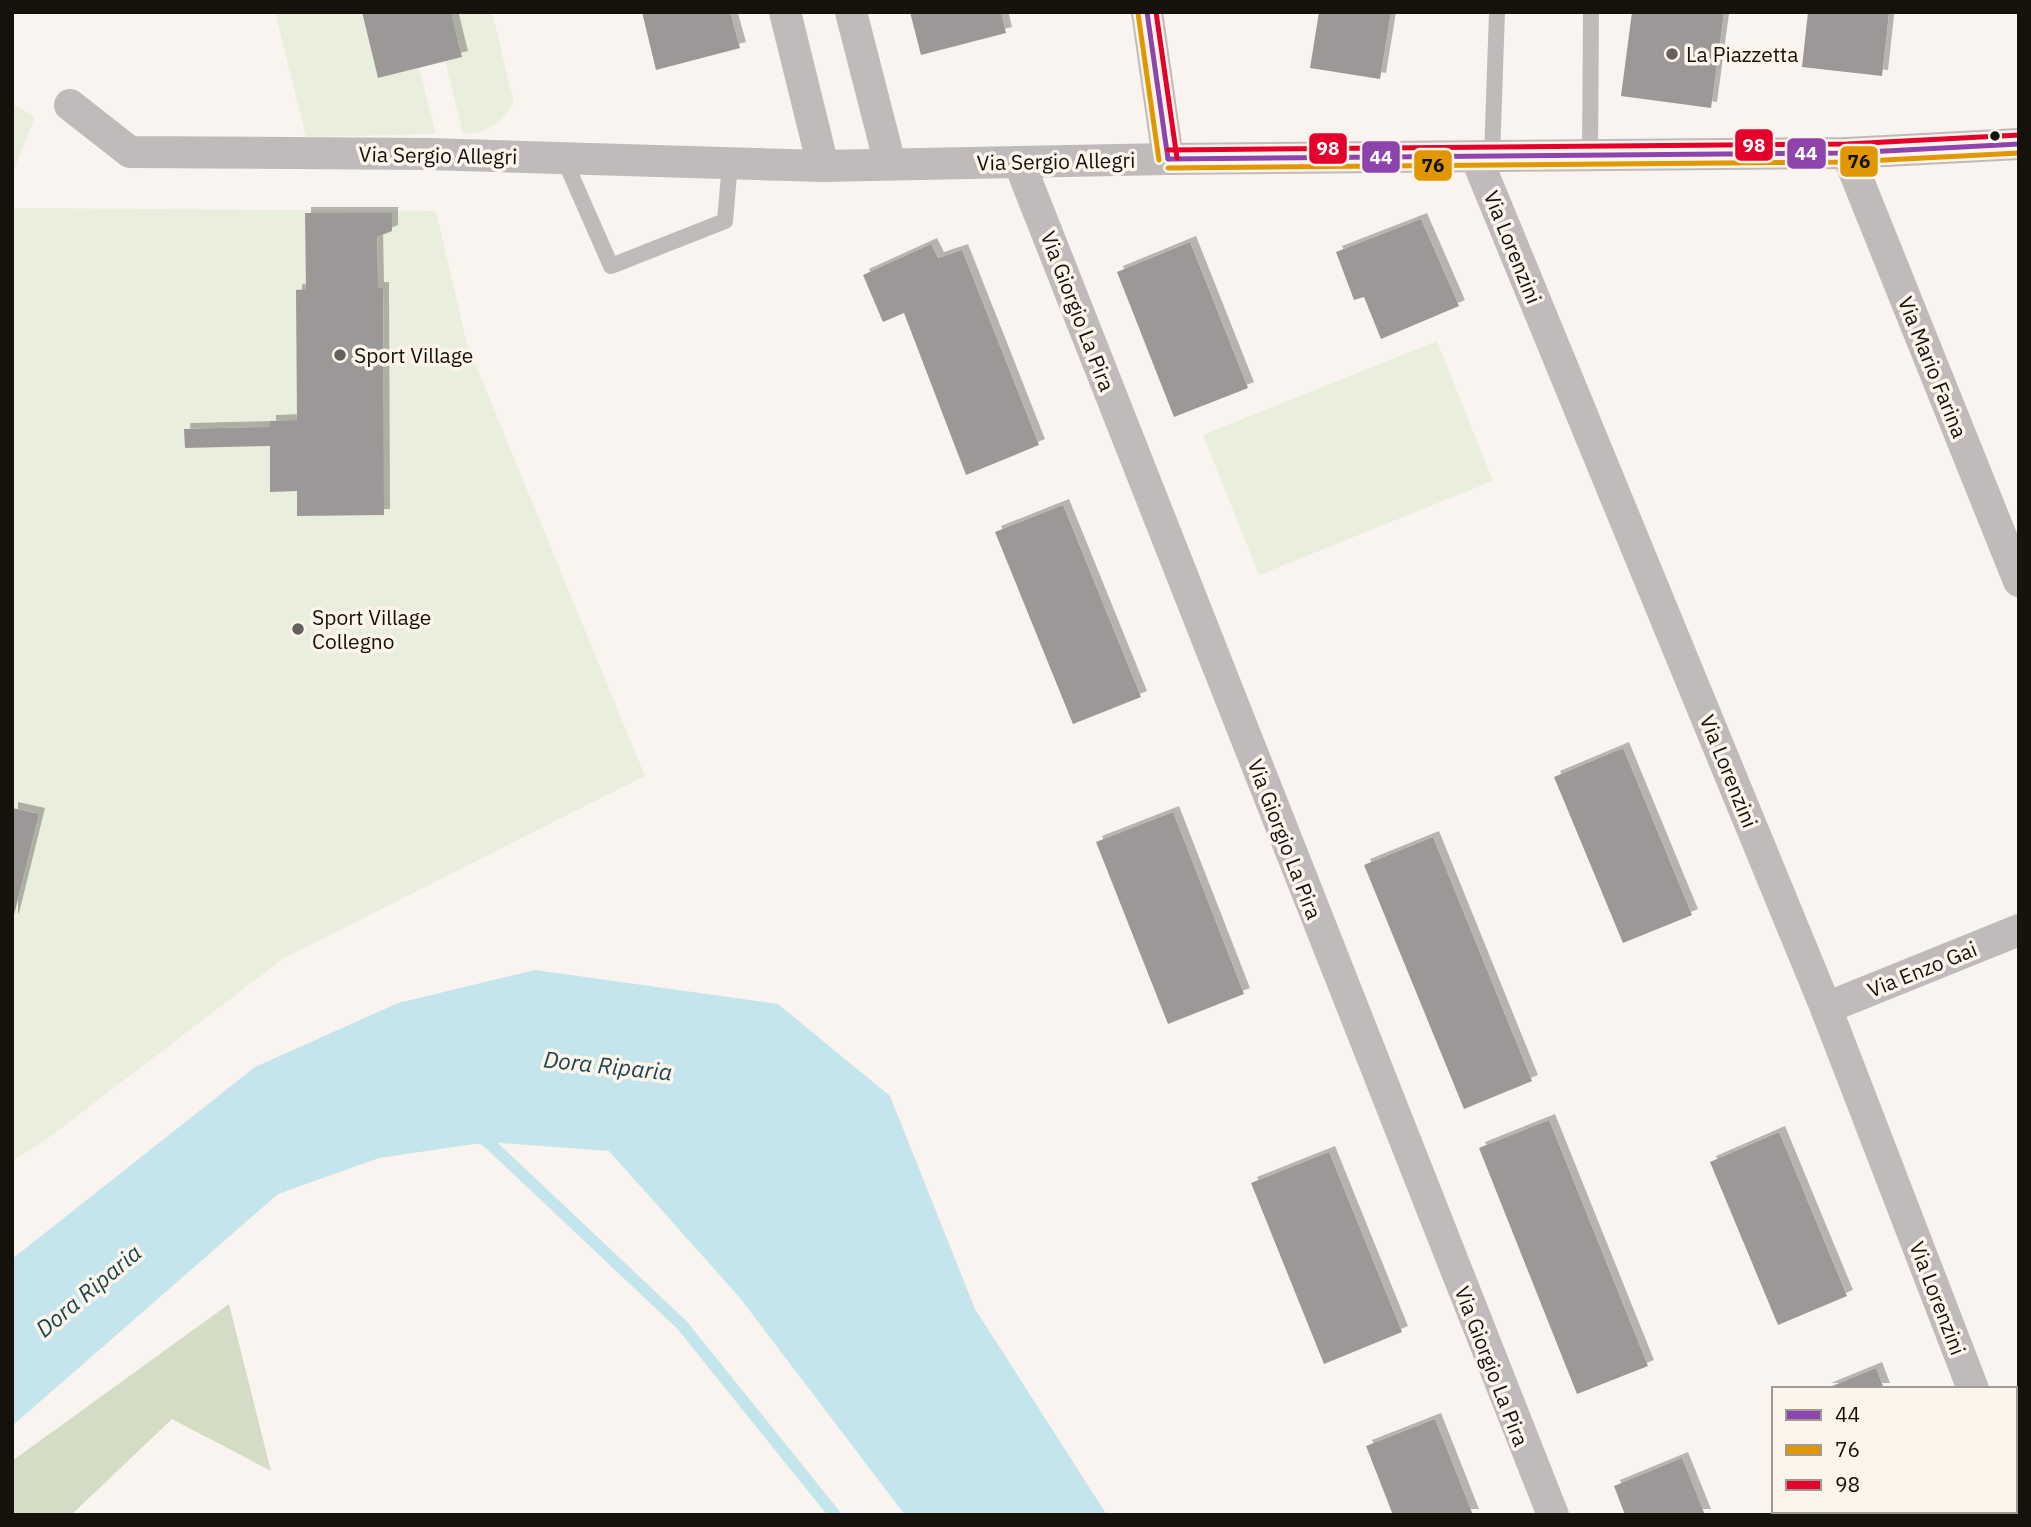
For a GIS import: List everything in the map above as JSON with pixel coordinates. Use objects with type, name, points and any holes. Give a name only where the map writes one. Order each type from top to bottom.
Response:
[{"type":"street","points":[[785,12],[823,166]]},
{"type":"street","points":[[851,12],[890,164]]},
{"type":"street","points":[[1147,12],[1168,159]]},
{"type":"street","name":"Via Sergio Allegri","points":[[70,105],[130,152],[823,166],[1168,159],[1847,153],[2019,144]]},
{"type":"street","name":"Via Mario Farina","points":[[1847,153],[2019,581]]},
{"type":"street","name":"Via Lorenzini","points":[[1484,157],[1826,1008],[1972,1387]]},
{"type":"street","name":"Via Giorgio La Pira","points":[[1019,162],[1553,1515]]},
{"type":"street","name":"Via Enzo Gai","points":[[1826,1008],[2019,930]]},
{"type":"lane","points":[[1484,157],[1497,12]]},
{"type":"lane","points":[[1590,156],[1591,12]]},
{"type":"lane","points":[[564,159],[611,265],[725,221],[730,163]]},
{"type":"green space","points":[[275,12],[362,12],[378,78],[419,68],[436,134],[306,137]]},
{"type":"green space","points":[[451,12],[492,12],[514,103],[499,122],[480,132],[463,134],[445,61]]},
{"type":"green space","points":[[12,104],[35,117],[12,174]]},
{"type":"green space","name":"Sport Village Collegno","points":[[12,208],[436,211],[467,344],[645,776],[284,958],[47,1139],[12,1161]]},
{"type":"green space","points":[[1437,341],[1493,481],[1259,575],[1203,435]]},
{"type":"green space","points":[[229,1304],[271,1471],[172,1419],[71,1515],[12,1515],[12,1461]]},
{"type":"water","name":"Dora Riparia","points":[[535,970],[778,1004],[890,1096],[975,1309],[1107,1515],[905,1515],[740,1298],[609,1151],[488,1142],[379,1158],[278,1194],[12,1426],[12,1259],[255,1067],[398,1003]]},
{"type":"building","points":[[362,12],[451,12],[462,57],[378,78]]},
{"type":"building","points":[[642,12],[730,12],[740,48],[656,70]]},
{"type":"building","points":[[910,12],[1001,12],[1006,33],[921,55]]},
{"type":"building","points":[[1319,12],[1391,12],[1380,79],[1310,68]]},
{"type":"building","name":"La Piazzetta","points":[[1632,12],[1724,12],[1711,108],[1621,96]]},
{"type":"building","points":[[1808,12],[1889,12],[1882,76],[1802,67]]},
{"type":"building","name":"Sport Village","points":[[305,213],[392,213],[392,231],[377,237],[378,288],[383,288],[384,515],[297,516],[297,491],[270,492],[270,446],[185,448],[184,429],[270,427],[270,421],[297,420],[296,290],[306,289]]},
{"type":"building","points":[[1421,219],[1459,306],[1381,339],[1364,297],[1354,300],[1336,252]]},
{"type":"building","points":[[1190,242],[1248,388],[1174,417],[1117,272]]},
{"type":"building","points":[[931,244],[938,258],[962,250],[1039,445],[966,475],[904,313],[883,322],[863,275]]},
{"type":"building","points":[[1063,505],[1141,697],[1073,724],[995,532]]},
{"type":"building","points":[[1623,748],[1692,915],[1623,943],[1554,777]]},
{"type":"building","points":[[12,808],[39,814],[13,919],[12,919]]},
{"type":"building","points":[[1173,812],[1244,994],[1168,1024],[1096,842]]},
{"type":"building","points":[[1433,837],[1532,1081],[1464,1109],[1364,865]]},
{"type":"building","points":[[1549,1120],[1648,1366],[1577,1394],[1479,1148]]},
{"type":"building","points":[[1779,1132],[1847,1296],[1778,1325],[1710,1162]]},
{"type":"building","points":[[1329,1152],[1402,1332],[1324,1364],[1251,1183]]},
{"type":"building","points":[[1876,1368],[1883,1387],[1830,1387]]},
{"type":"building","points":[[1435,1419],[1473,1515],[1393,1515],[1366,1446]]},
{"type":"building","points":[[1682,1458],[1705,1515],[1625,1515],[1614,1486]]},
{"type":"building","points":[[1856,1513],[1936,1515],[1856,1515]]},
{"type":"waterway","points":[[476,1135],[488,1142],[682,1325],[835,1515]]},
{"type":"transit line","name":"44","points":[[1147,12],[1168,159]]},
{"type":"transit line","name":"98","points":[[1156,12],[1177,158]]},
{"type":"transit line","name":"76","points":[[1138,13],[1159,160]]},
{"type":"transit line","name":"98","points":[[1168,150],[1847,144],[2019,135]]},
{"type":"transit line","name":"44","points":[[1168,159],[1847,153],[2019,144]]},
{"type":"transit line","name":"76","points":[[1168,168],[1847,162],[2019,153]]},
{"type":"place","name":"La Piazzetta","points":[[1672,54]]},
{"type":"place","name":"Sport Village","points":[[340,355]]},
{"type":"place","name":"Sport Village Collegno","points":[[298,629]]}]
